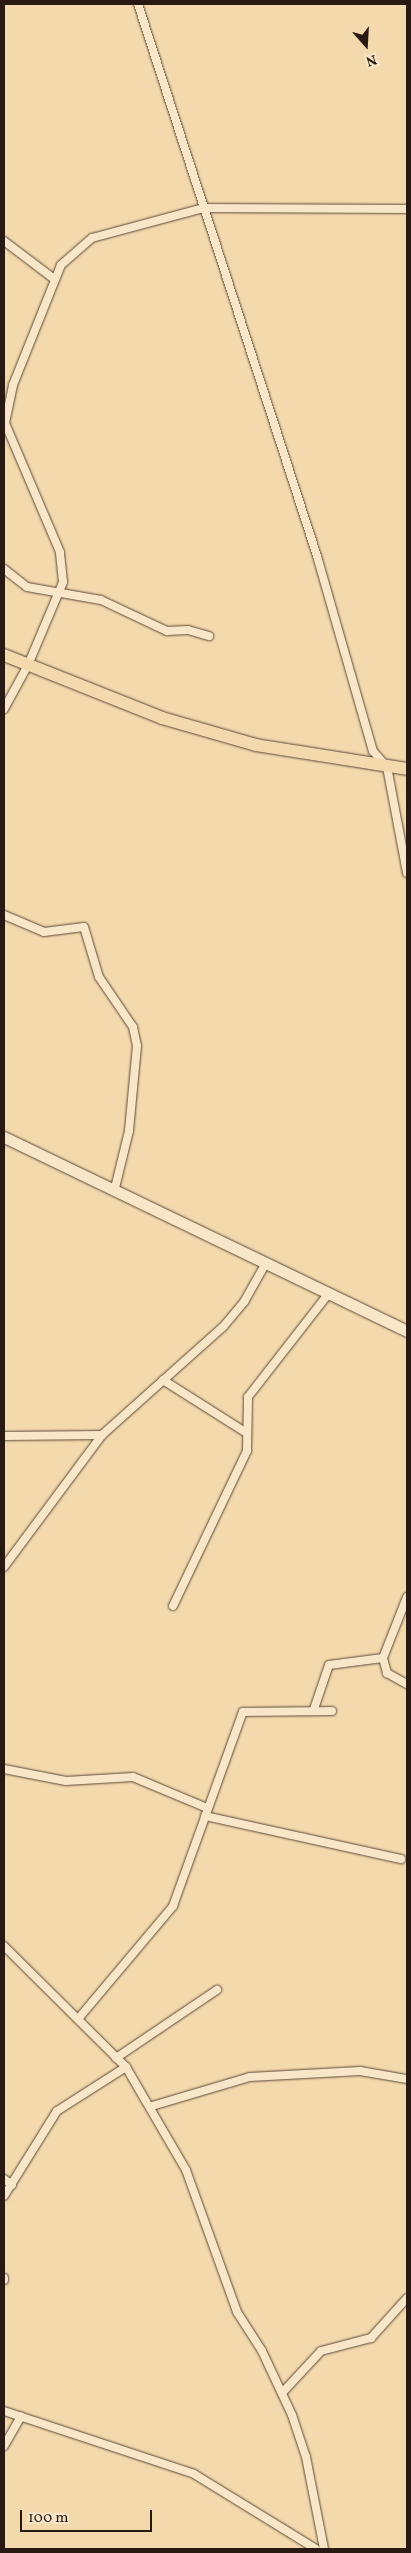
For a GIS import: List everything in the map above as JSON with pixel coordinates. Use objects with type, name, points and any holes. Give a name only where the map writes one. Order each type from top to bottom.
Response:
[{"type":"main road","points":[[4,655],[162,718],[256,745],[407,769]]},
{"type":"main road","points":[[4,1137],[115,1188],[407,1331]]},
{"type":"street","points":[[138,4],[317,556],[373,751],[387,767],[407,873]]},
{"type":"street","points":[[4,708],[28,665],[59,594],[63,568],[60,552],[10,441],[5,405],[42,318],[53,278],[61,264],[92,238],[203,208],[407,209]]},
{"type":"street","points":[[4,241],[53,278]]},
{"type":"street","points":[[4,569],[27,588],[101,600],[167,631],[188,630],[209,636]]},
{"type":"street","points":[[4,915],[44,932],[84,927],[102,983],[133,1027],[137,1046],[129,1131],[115,1188]]},
{"type":"street","points":[[5,1562],[102,1435],[223,1327],[244,1302],[266,1263]]},
{"type":"street","points":[[173,1606],[247,1451],[245,1432],[248,1397],[329,1293]]},
{"type":"street","points":[[164,1380],[245,1432]]},
{"type":"street","points":[[4,1436],[102,1435]]},
{"type":"street","points":[[407,1597],[383,1658],[387,1673],[407,1684]]},
{"type":"street","points":[[314,1709],[329,1665],[383,1658]]},
{"type":"street","points":[[78,2019],[172,1906],[243,1712],[314,1709],[332,1711]]},
{"type":"street","points":[[4,1769],[66,1781],[133,1777],[206,1812],[401,1859]]},
{"type":"street","points":[[4,1946],[126,2068],[152,2106],[204,2212],[237,2312],[282,2393],[306,2457],[324,2549]]},
{"type":"street","points":[[116,2058],[217,1990]]},
{"type":"street","points":[[4,2196],[57,2111],[126,2068]]},
{"type":"street","points":[[152,2106],[250,2077],[360,2071],[407,2079]]},
{"type":"street","points":[[4,2179],[12,2185]]},
{"type":"street","points":[[282,2393],[321,2351],[371,2338],[407,2298]]},
{"type":"street","points":[[4,2410],[194,2474],[316,2549]]},
{"type":"street","points":[[4,2446],[21,2417]]}]
